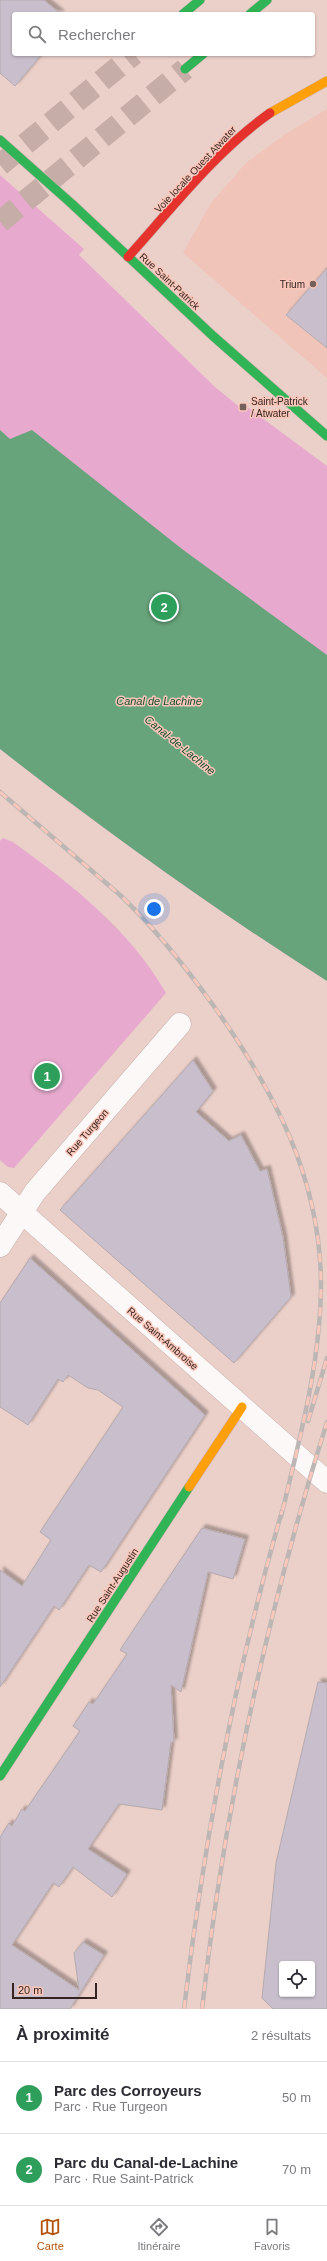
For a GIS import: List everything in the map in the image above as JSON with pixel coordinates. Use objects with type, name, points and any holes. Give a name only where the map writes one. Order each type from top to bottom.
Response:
[{"type":"street","points":[[185,12],[200,0]]},
{"type":"street","points":[[252,12],[267,0]]},
{"type":"street","points":[[185,69],[201,56]]},
{"type":"street","name":"Voie locale Ouest Atwater","points":[[128,257],[221,154],[246,130],[278,107],[327,81]]},
{"type":"street","name":"Rue Saint-Patrick","points":[[0,140],[213,336],[327,436]]},
{"type":"street","name":"Rue Turgeon","points":[[0,1246],[35,1192],[180,1024]]},
{"type":"street","name":"Rue Saint-Ambroise","points":[[0,1193],[327,1482]]},
{"type":"street","name":"Rue Saint-Augustin","points":[[0,1776],[242,1407]]},
{"type":"shaded area","points":[[327,109],[327,378],[183,253],[211,203],[246,163],[284,135]]},
{"type":"shaded area","name":"Canal de Lachine","points":[[0,175],[84,249],[79,255],[215,387],[242,409],[246,406],[327,466],[327,981],[160,869],[0,749]]},
{"type":"shaded area","points":[[3,838],[13,842],[35,858],[98,910],[135,949],[166,993],[14,1168],[8,1167],[0,1160],[0,841]]},
{"type":"water","name":"Canal de Lachine","points":[[0,430],[10,439],[32,430],[182,549],[327,655],[327,981],[160,869],[0,749]]},
{"type":"building","points":[[0,0],[44,0],[59,12],[12,12],[12,56],[40,56],[15,86],[0,73]]},
{"type":"building","points":[[327,268],[327,348],[286,315]]},
{"type":"building","points":[[193,1060],[213,1091],[196,1112],[229,1141],[241,1135],[260,1171],[267,1169],[283,1237],[291,1297],[234,1363],[60,1210]]},
{"type":"building","points":[[30,1258],[205,1415],[101,1572],[89,1565],[59,1610],[54,1606],[0,1687],[0,1570],[22,1586],[51,1540],[40,1532],[123,1407],[98,1390],[88,1388],[68,1375],[63,1382],[58,1379],[28,1425],[0,1407],[0,1303]]},
{"type":"building","points":[[202,1528],[245,1539],[233,1579],[208,1572],[181,1692],[171,1685],[174,1742],[171,1742],[162,1810],[119,1804],[88,1849],[127,1874],[112,1897],[73,1867],[59,1887],[53,1883],[12,1945],[79,1990],[74,1953],[83,1942],[104,1955],[70,2009],[0,2009],[0,1837],[9,1823],[12,1826],[22,1809],[25,1811],[80,1731],[73,1726],[89,1702],[93,1704],[127,1654],[120,1650]]},
{"type":"building","points":[[318,1682],[327,1683],[327,2009],[273,2009],[262,1998],[276,1863]]},
{"type":"tunnel","points":[[0,165],[132,56]]},
{"type":"tunnel","points":[[0,222],[185,69]]},
{"type":"railway","points":[[0,792],[120,895],[169,947],[235,1037],[255,1069],[289,1135],[302,1170],[312,1206],[319,1244],[321,1283],[320,1313],[313,1372],[302,1430],[281,1517]]},
{"type":"railway","points":[[308,1421],[327,1358]]},
{"type":"railway","points":[[202,2009],[222,1860],[250,1712],[285,1566],[327,1422]]},
{"type":"railway","points":[[184,2009],[201,1883],[223,1758],[250,1634],[282,1511]]},
{"type":"traffic: fast","points":[[185,12],[200,0]]},
{"type":"traffic: fast","points":[[252,12],[267,0]]},
{"type":"traffic: fast","points":[[185,69],[201,56]]},
{"type":"traffic: fast","points":[[0,140],[72,204],[213,336],[327,436]]},
{"type":"traffic: fast","points":[[0,1776],[189,1487]]},
{"type":"traffic: slow","points":[[270,113],[327,81]]},
{"type":"traffic: slow","points":[[189,1487],[242,1407]]},
{"type":"traffic: jam","points":[[128,257],[195,181],[231,145],[270,113]]},
{"type":"place","name":"Trium","points":[[313,284]]},
{"type":"place","name":"Saint-Patrick / Atwater","points":[[243,407]]},
{"type":"place","name":"Parc du Canal-de-Lachine","points":[[164,607]]},
{"type":"place","name":"Parc des Corroyeurs","points":[[47,1076]]},
{"type":"water label","name":"Canal-de-Lachine","points":[[180,745]]}]
